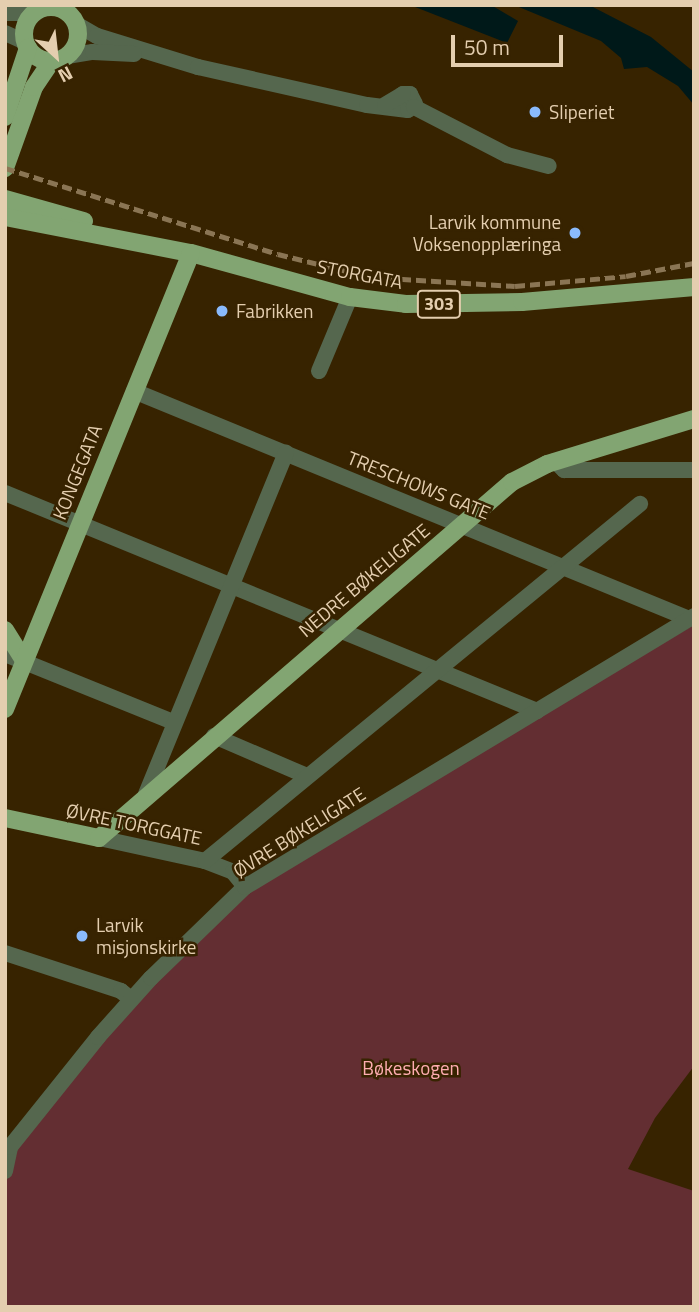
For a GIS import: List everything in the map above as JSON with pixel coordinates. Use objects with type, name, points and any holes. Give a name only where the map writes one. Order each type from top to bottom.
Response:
[{"type":"main road","points":[[5,117],[27,45],[25,27],[40,9],[70,14],[77,40],[34,87],[5,168]]},
{"type":"main road","points":[[27,45],[40,59],[59,58]]},
{"type":"main road","name":"STORGATA","points":[[5,199],[160,240],[191,253]]},
{"type":"main road","name":"STORGATA","points":[[5,217],[191,253],[350,296],[457,305],[694,287]]},
{"type":"main road","name":"KONGEGATA","points":[[5,709],[191,253]]},
{"type":"main road","name":"NEDRE BØKELIGATE","points":[[99,838],[146,794],[512,482],[555,461],[694,419]]},
{"type":"main road","points":[[5,631],[24,660]]},
{"type":"main road","name":"ØVRE TORGGATE","points":[[5,818],[99,838]]},
{"type":"street","points":[[5,13],[40,9]]},
{"type":"street","points":[[70,14],[154,55]]},
{"type":"street","points":[[5,33],[27,45]]},
{"type":"street","points":[[59,58],[93,52],[154,55],[367,106],[414,107],[507,155],[549,166]]},
{"type":"street","points":[[319,371],[350,296]]},
{"type":"street","name":"TRESCHOWS GATE","points":[[134,391],[461,526],[566,565],[691,617]]},
{"type":"street","points":[[146,794],[173,722],[286,453]]},
{"type":"street","points":[[555,461],[564,470],[694,470]]},
{"type":"street","points":[[5,493],[537,710]]},
{"type":"street","points":[[205,861],[640,504]]},
{"type":"street","name":"ØVRE BØKELIGATE","points":[[5,1171],[8,1146],[131,999],[245,887],[691,617]]},
{"type":"street","points":[[5,654],[173,722]]},
{"type":"street","points":[[214,736],[307,776]]},
{"type":"street","name":"ØVRE TORGGATE","points":[[99,838],[205,861],[233,872],[245,887]]},
{"type":"street","points":[[5,953],[121,991],[131,999]]},
{"type":"green space","name":"Bøkeskogen","points":[[694,625],[694,1066],[655,1118],[628,1169],[694,1191],[694,1307],[5,1307],[5,1171],[10,1147],[98,1037],[245,887]]},
{"type":"water","points":[[410,5],[491,5],[518,21],[507,43]]},
{"type":"water","points":[[514,5],[589,5],[651,37],[694,72],[694,105],[678,86],[647,67],[624,69],[621,58],[601,41]]},
{"type":"railway","points":[[5,168],[278,254],[371,277],[515,286],[626,276],[694,263]]},
{"type":"place","name":"Sliperiet","points":[[535,112]]},
{"type":"place","name":"Larvik kommune Voksenopplæringa","points":[[575,233]]},
{"type":"place","name":"Fabrikken","points":[[222,311]]},
{"type":"place","name":"Larvik misjonskirke","points":[[82,936]]}]
